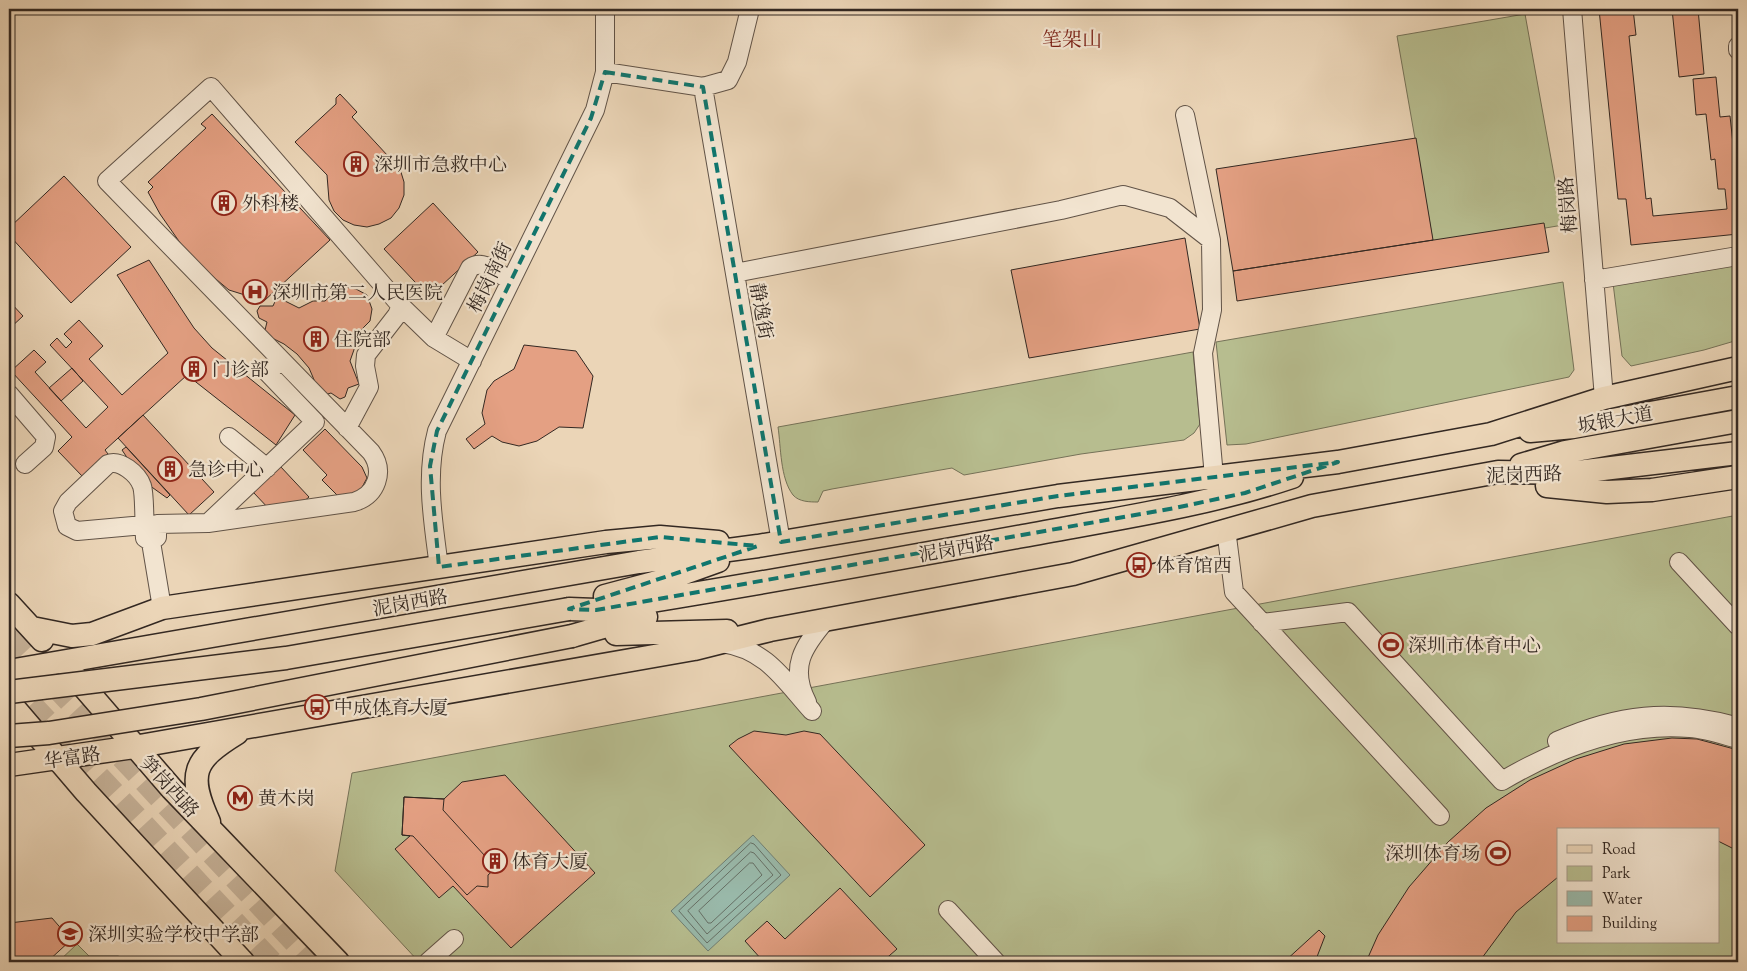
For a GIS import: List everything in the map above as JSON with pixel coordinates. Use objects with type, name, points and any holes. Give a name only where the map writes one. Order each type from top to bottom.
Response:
[{"type":"main road","name":"泥岗西路","points":[[62,662],[639,562],[758,546],[1058,496],[1338,462],[1491,434],[1604,398],[1738,368]]},
{"type":"main road","name":"坂银大道","points":[[1491,434],[1574,427],[1738,397]]},
{"type":"main road","name":"坂银大道","points":[[1498,472],[1565,452],[1738,421]]},
{"type":"main road","name":"泥岗西路","points":[[134,747],[719,643],[770,630],[1073,574],[1312,506],[1498,472],[1569,473],[1738,453]]},
{"type":"main road","name":"泥岗西路","points":[[9,692],[286,658],[569,609],[596,610],[734,588],[1175,508],[1245,493],[1338,462]]},
{"type":"main road","points":[[1498,472],[1547,486],[1607,492],[1652,490],[1738,477]]},
{"type":"main road","name":"泥岗西路","points":[[49,733],[201,709],[572,636],[617,623],[656,615],[1067,544],[1226,512],[1312,506]]},
{"type":"main road","points":[[32,628],[72,636],[92,634],[162,608],[551,549],[660,537],[758,546]]},
{"type":"main road","name":"泥岗西路","points":[[569,609],[594,598],[665,580],[758,546]]},
{"type":"main road","name":"笋岗西路","points":[[9,604],[62,662],[134,747],[338,962]]},
{"type":"main road","name":"泥岗西路","points":[[572,636],[770,630]]},
{"type":"main road","points":[[9,671],[62,662]]},
{"type":"main road","points":[[9,702],[56,759],[243,962]]},
{"type":"main road","points":[[215,834],[198,794],[198,771],[208,752],[244,728]]},
{"type":"main road","name":"华富路","points":[[9,736],[49,733]]},
{"type":"main road","name":"华富路","points":[[9,765],[134,747]]},
{"type":"street","name":"梅岗南街","points":[[439,567],[430,485],[432,448],[437,431],[591,118],[599,98],[605,72],[605,9]]},
{"type":"street","points":[[605,72],[703,87],[728,80],[737,62],[750,9]]},
{"type":"street","name":"梅岗路","points":[[1572,9],[1604,398]]},
{"type":"street","points":[[151,542],[157,537],[157,524],[208,523],[354,502],[364,497],[375,486],[378,465],[371,452],[280,361],[107,181],[212,87],[401,306],[434,338],[472,361]]},
{"type":"street","name":"静逸街","points":[[703,87],[781,542]]},
{"type":"street","points":[[1185,115],[1211,240],[1212,310],[1204,353],[1214,477]]},
{"type":"street","points":[[734,273],[1061,210],[1123,195],[1170,208],[1211,240]]},
{"type":"street","points":[[1594,280],[1738,256]]},
{"type":"street","points":[[434,338],[470,268],[482,263],[511,281]]},
{"type":"street","points":[[347,428],[369,387],[365,366],[366,355],[397,315],[401,306]]},
{"type":"street","points":[[208,523],[315,422],[268,373],[280,361]]},
{"type":"street","points":[[1716,373],[1738,362]]},
{"type":"street","points":[[9,394],[46,437],[44,447],[26,464]]},
{"type":"street","points":[[229,437],[267,468]]},
{"type":"street","points":[[144,525],[77,531],[65,522],[63,512],[68,502],[107,465],[118,462],[124,466],[142,485],[145,538],[151,542],[162,608]]},
{"type":"street","points":[[1226,529],[1234,592],[1440,816]]},
{"type":"street","points":[[1679,562],[1738,626]]},
{"type":"street","points":[[1262,623],[1348,612],[1502,781],[1523,769],[1566,750],[1587,742],[1635,730],[1665,727],[1692,728],[1738,739]]},
{"type":"street","points":[[719,643],[737,645],[756,653],[769,664],[812,711],[804,696],[798,668],[809,640],[826,620]]},
{"type":"street","points":[[1557,741],[1604,723],[1634,716],[1701,717],[1738,727]]},
{"type":"street","points":[[948,910],[996,962]]},
{"type":"street","points":[[428,962],[454,939]]},
{"type":"highlighted area","points":[[605,72],[703,87],[781,542],[1058,496],[1338,462],[1245,493],[1175,508],[596,610],[569,609],[758,546],[660,537],[439,567],[430,466],[437,431],[591,118]]},
{"type":"green space","points":[[1525,14],[1563,225],[1434,247],[1397,36]]},
{"type":"green space","points":[[1738,260],[1738,340],[1704,350],[1631,366],[1622,356],[1613,283]]},
{"type":"green space","points":[[1563,282],[1574,370],[1569,377],[1246,444],[1227,445],[1216,342]]},
{"type":"green space","points":[[1193,352],[1200,424],[1194,433],[1184,440],[1081,454],[964,475],[952,468],[823,491],[818,502],[805,501],[795,497],[789,488],[783,471],[778,427]]},
{"type":"green space","name":"深圳市体育中心","points":[[1738,515],[1738,962],[419,962],[335,871],[352,773]]},
{"type":"green space","points":[[77,944],[89,956],[118,956],[139,962],[58,962]]},
{"type":"water","points":[[753,835],[790,875],[708,951],[671,911]]},
{"type":"building","points":[[1599,9],[1633,9],[1636,35],[1629,36],[1646,199],[1651,198],[1653,216],[1727,209],[1725,189],[1718,189],[1715,159],[1711,160],[1706,114],[1696,115],[1693,79],[1716,77],[1720,117],[1730,116],[1734,153],[1738,153],[1738,234],[1631,245],[1626,199],[1618,199]]},
{"type":"building","points":[[1672,9],[1698,9],[1704,74],[1679,77]]},
{"type":"building","name":"深圳市急救中心","points":[[340,94],[357,112],[352,117],[400,169],[404,182],[404,195],[399,208],[391,218],[379,224],[367,227],[354,225],[343,220],[334,211],[329,200],[327,175],[295,142],[336,104],[336,98]]},
{"type":"building","name":"外科楼","points":[[212,114],[330,240],[264,301],[229,290],[211,275],[183,247],[160,214],[148,192],[153,187],[148,182],[206,128],[201,124]]},
{"type":"building","points":[[1416,138],[1433,240],[1233,271],[1216,169]]},
{"type":"building","points":[[64,176],[131,247],[71,303],[9,235],[9,228]]},
{"type":"building","points":[[433,203],[478,252],[429,297],[384,249]]},
{"type":"building","points":[[1544,223],[1549,252],[1237,301],[1233,271]]},
{"type":"building","points":[[1185,238],[1200,329],[1029,358],[1011,270]]},
{"type":"building","name":"门诊部","points":[[149,260],[194,328],[212,348],[295,415],[276,445],[187,375],[105,450],[108,454],[83,477],[58,451],[72,437],[11,371],[34,350],[46,362],[35,372],[86,428],[108,407],[50,345],[57,338],[66,348],[72,342],[64,334],[79,320],[103,346],[89,359],[122,395],[168,353],[117,275]]},
{"type":"building","name":"住院部","points":[[345,287],[356,289],[367,295],[372,309],[370,321],[356,335],[356,344],[350,361],[359,384],[348,388],[345,397],[340,399],[331,393],[321,396],[309,368],[297,354],[284,344],[264,334],[267,322],[259,318],[257,311],[260,306],[273,306],[277,297],[299,308],[313,301],[325,301],[337,290]]},
{"type":"building","points":[[9,301],[23,316],[9,329]]},
{"type":"building","points":[[524,345],[576,351],[593,376],[583,428],[559,427],[537,441],[519,446],[502,442],[492,436],[474,449],[466,439],[485,424],[482,413],[487,390],[494,381],[514,369]]},
{"type":"building","points":[[72,368],[83,381],[61,401],[49,388]]},
{"type":"building","name":"急诊中心","points":[[143,415],[214,492],[189,515],[118,438]]},
{"type":"building","points":[[325,429],[362,467],[367,478],[360,491],[348,494],[342,500],[322,480],[327,475],[303,450]]},
{"type":"building","points":[[126,447],[170,495],[167,498],[142,480],[122,450]]},
{"type":"building","points":[[280,466],[309,497],[296,508],[271,511],[253,492]]},
{"type":"building","points":[[754,731],[786,735],[804,731],[820,734],[925,845],[870,897],[729,746]]},
{"type":"building","name":"深圳体育场","points":[[1672,738],[1697,739],[1738,750],[1738,851],[1720,842],[1720,828],[1557,828],[1557,878],[1516,912],[1479,962],[1366,962],[1378,935],[1409,887],[1448,842],[1486,808],[1530,780],[1576,759],[1624,744]]},
{"type":"building","name":"体育大厦","points":[[505,775],[595,873],[511,948],[453,886],[439,898],[395,849],[410,836],[402,835],[404,797],[444,799],[462,782]]},
{"type":"building","points":[[404,797],[444,799],[443,810],[496,868],[488,875],[488,887],[477,886],[467,895],[413,836],[402,835]]},
{"type":"building","points":[[840,888],[897,949],[882,962],[760,962],[762,960],[745,941],[767,921],[785,939]]},
{"type":"building","points":[[52,918],[71,940],[47,962],[10,962],[9,923]]},
{"type":"building","points":[[1319,930],[1325,936],[1315,962],[1284,962]]},
{"type":"tunnel","points":[[9,637],[313,962]]},
{"type":"tunnel","points":[[9,680],[272,962]]},
{"type":"place","name":"深圳市急救中心","points":[[356,164]]},
{"type":"place","name":"外科楼","points":[[224,203]]},
{"type":"place","name":"深圳市第二人民医院","points":[[255,292]]},
{"type":"place","name":"住院部","points":[[316,339]]},
{"type":"place","name":"门诊部","points":[[194,369]]},
{"type":"place","name":"急诊中心","points":[[170,469]]},
{"type":"place","name":"体育馆西","points":[[1139,565]]},
{"type":"place","name":"深圳市体育中心","points":[[1391,645]]},
{"type":"place","name":"中成体育大厦","points":[[317,707]]},
{"type":"place","name":"黄木岗","points":[[240,798]]},
{"type":"place","name":"深圳体育场","points":[[1498,853]]},
{"type":"place","name":"体育大厦","points":[[495,861]]},
{"type":"place","name":"深圳实验学校中学部","points":[[70,934]]},
{"type":"district","name":"笔架山","points":[[1072,39]]}]
